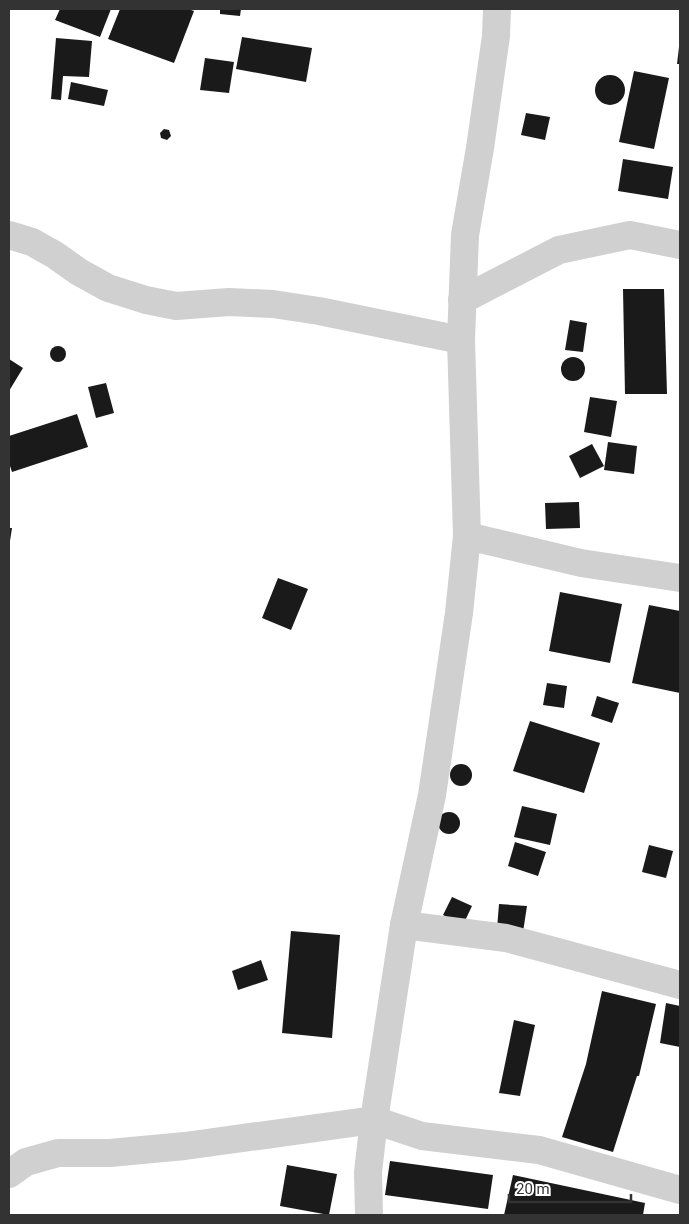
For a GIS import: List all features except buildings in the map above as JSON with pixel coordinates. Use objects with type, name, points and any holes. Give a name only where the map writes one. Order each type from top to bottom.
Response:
[{"type":"street","points":[[369,1215],[368,1172],[374,1120],[404,925],[432,796],[456,632],[467,536],[461,340],[465,235],[496,36],[497,9]]},
{"type":"street","points":[[9,235],[32,242],[55,254],[79,272],[108,288],[146,300],[176,306],[229,302],[273,304],[319,311],[461,340]]},
{"type":"street","points":[[462,300],[559,250],[630,235],[680,245]]},
{"type":"street","points":[[467,536],[581,563],[680,578]]},
{"type":"street","points":[[404,925],[506,938],[680,985]]},
{"type":"street","points":[[9,1174],[26,1162],[58,1153],[110,1153],[185,1146],[374,1120],[422,1136],[539,1150],[680,1190]]}]
